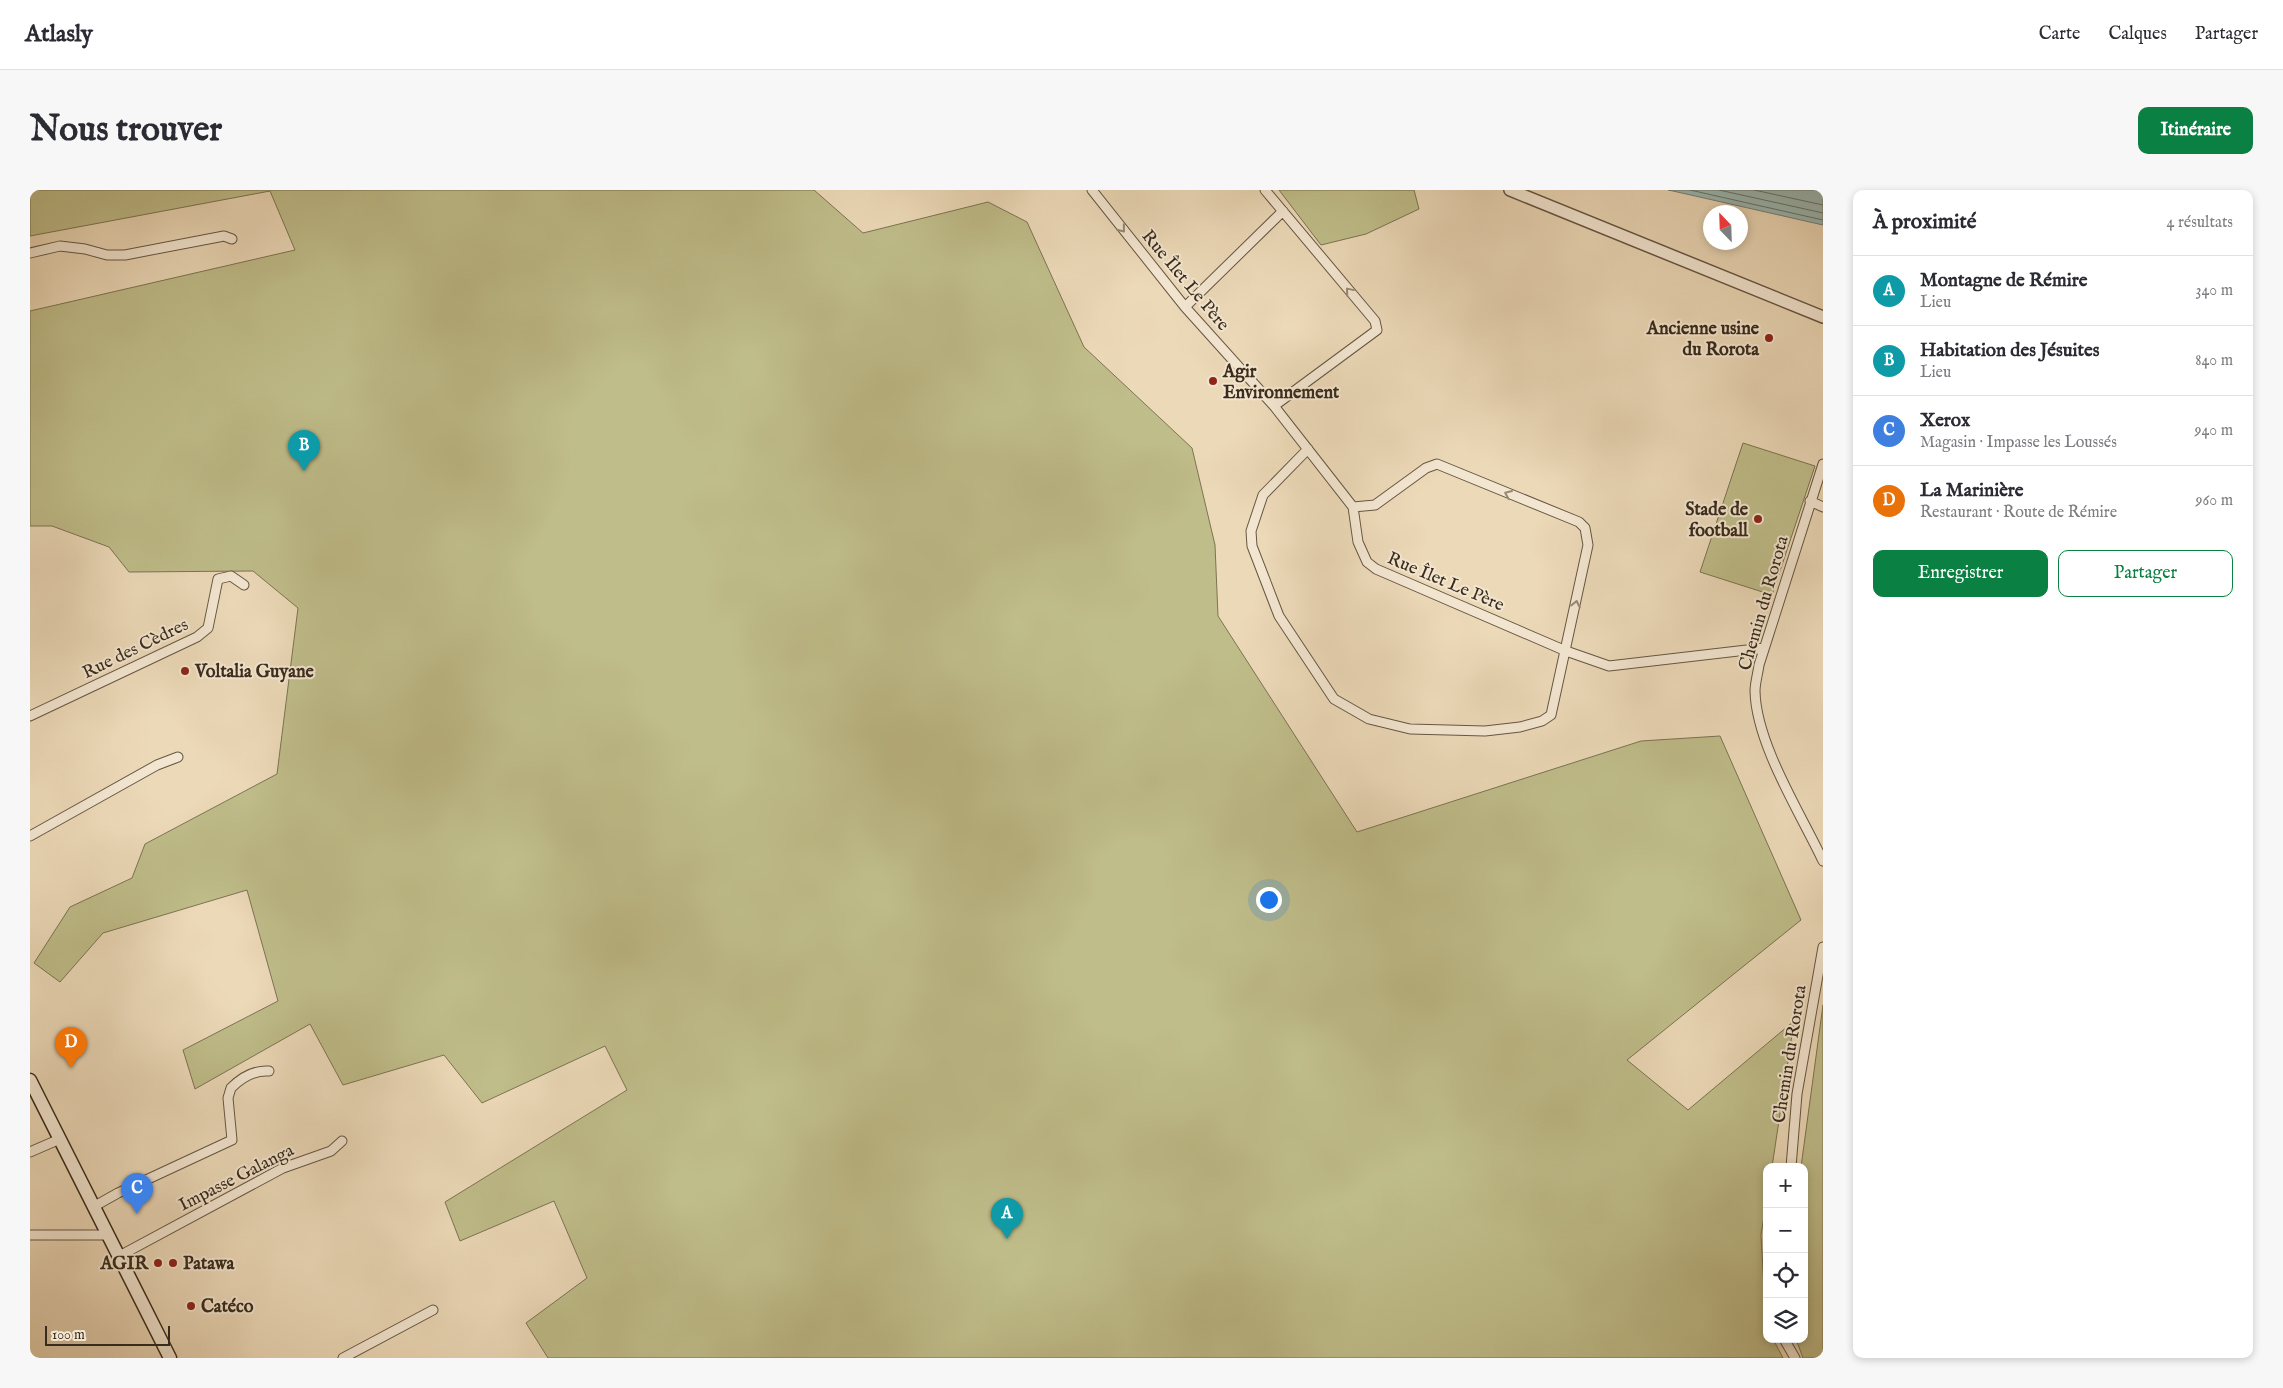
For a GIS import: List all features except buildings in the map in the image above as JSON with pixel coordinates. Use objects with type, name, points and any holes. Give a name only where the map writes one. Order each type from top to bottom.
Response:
[{"type":"main road","points":[[30,1080],[170,1358]]},
{"type":"street","name":"Rue Îlet Le Père","points":[[1092,190],[1184,307],[1274,406],[1354,507],[1358,542],[1366,562],[1376,569],[1566,651],[1609,666],[1764,648]]},
{"type":"street","points":[[1265,190],[1374,321],[1377,330],[1274,406]]},
{"type":"street","points":[[1510,190],[1823,317]]},
{"type":"street","points":[[1184,307],[1283,211]]},
{"type":"street","points":[[30,253],[60,246],[85,249],[107,255],[125,255],[224,236],[232,239]]},
{"type":"street","points":[[1308,449],[1264,495],[1250,531],[1252,546],[1279,616],[1334,699],[1369,719],[1410,729],[1485,731],[1520,727],[1542,721],[1551,715],[1588,545],[1585,528],[1579,522],[1437,464],[1426,468],[1375,505],[1354,507]]},
{"type":"street","name":"Chemin du Rorota","points":[[1823,464],[1764,648],[1755,690],[1757,709],[1770,748],[1793,805],[1823,861]]},
{"type":"street","points":[[1810,501],[1823,507]]},
{"type":"street","name":"Rue des Cèdres","points":[[30,716],[197,637],[208,628],[218,579],[231,576],[244,586]]},
{"type":"street","points":[[30,836],[157,765],[178,756]]},
{"type":"street","name":"Chemin du Rorota","points":[[1791,1163],[1797,1094],[1823,947]]},
{"type":"street","points":[[93,1207],[126,1189],[232,1140],[228,1098],[231,1088],[251,1073],[260,1070],[269,1071]]},
{"type":"street","points":[[30,1152],[60,1139]]},
{"type":"street","name":"Impasse Galanga","points":[[120,1259],[124,1254],[283,1168],[331,1151],[342,1141]]},
{"type":"street","points":[[30,1235],[107,1235]]},
{"type":"street","points":[[343,1358],[433,1310]]},
{"type":"street","points":[[1786,1343],[1795,1358]]},
{"type":"street","points":[[165,1358],[170,1358]]},
{"type":"shaded area","points":[[814,190],[863,233],[988,202],[1027,222],[1084,347],[1192,448],[1215,545],[1218,616],[1357,832],[1641,741],[1720,736],[1801,920],[1627,1060],[1688,1110],[1794,1021],[1773,1163],[1763,1163],[1763,1223],[1761,1235],[1763,1343],[1775,1343],[1783,1358],[548,1358],[526,1323],[587,1278],[554,1201],[460,1241],[445,1202],[627,1090],[605,1046],[482,1103],[444,1055],[343,1085],[310,1024],[195,1089],[183,1050],[278,1001],[247,890],[103,933],[60,982],[34,963],[70,907],[132,878],[145,844],[277,774],[298,608],[253,571],[129,572],[109,547],[52,526],[30,526],[30,311],[295,250],[270,191],[30,236],[30,191]]},
{"type":"shaded area","points":[[1279,190],[1414,190],[1419,209],[1366,234],[1321,245]]},
{"type":"shaded area","name":"Stade de football","points":[[1743,443],[1815,466],[1772,595],[1700,572]]},
{"type":"shaded area","points":[[1823,1005],[1823,1358],[1803,1358],[1797,1343],[1808,1343],[1808,1163],[1802,1163]]},
{"type":"water","points":[[1668,190],[1823,190],[1823,225],[1748,208],[1748,205],[1735,205]]},
{"type":"place","name":"Ancienne usine du Rorota","points":[[1769,338]]},
{"type":"place","name":"Agir Environnement","points":[[1213,381]]},
{"type":"place","name":"Habitation des Jésuites","points":[[304,471]]},
{"type":"place","name":"Stade de football","points":[[1758,519]]},
{"type":"place","name":"Voltalia Guyane","points":[[185,671]]},
{"type":"place","name":"La Marinière","points":[[71,1068]]},
{"type":"place","name":"Xerox","points":[[137,1214]]},
{"type":"place","name":"Montagne de Rémire","points":[[1007,1239]]},
{"type":"place","name":"AGIR","points":[[158,1263]]},
{"type":"place","name":"Patawa","points":[[173,1263]]},
{"type":"place","name":"Catéco","points":[[191,1306]]}]
